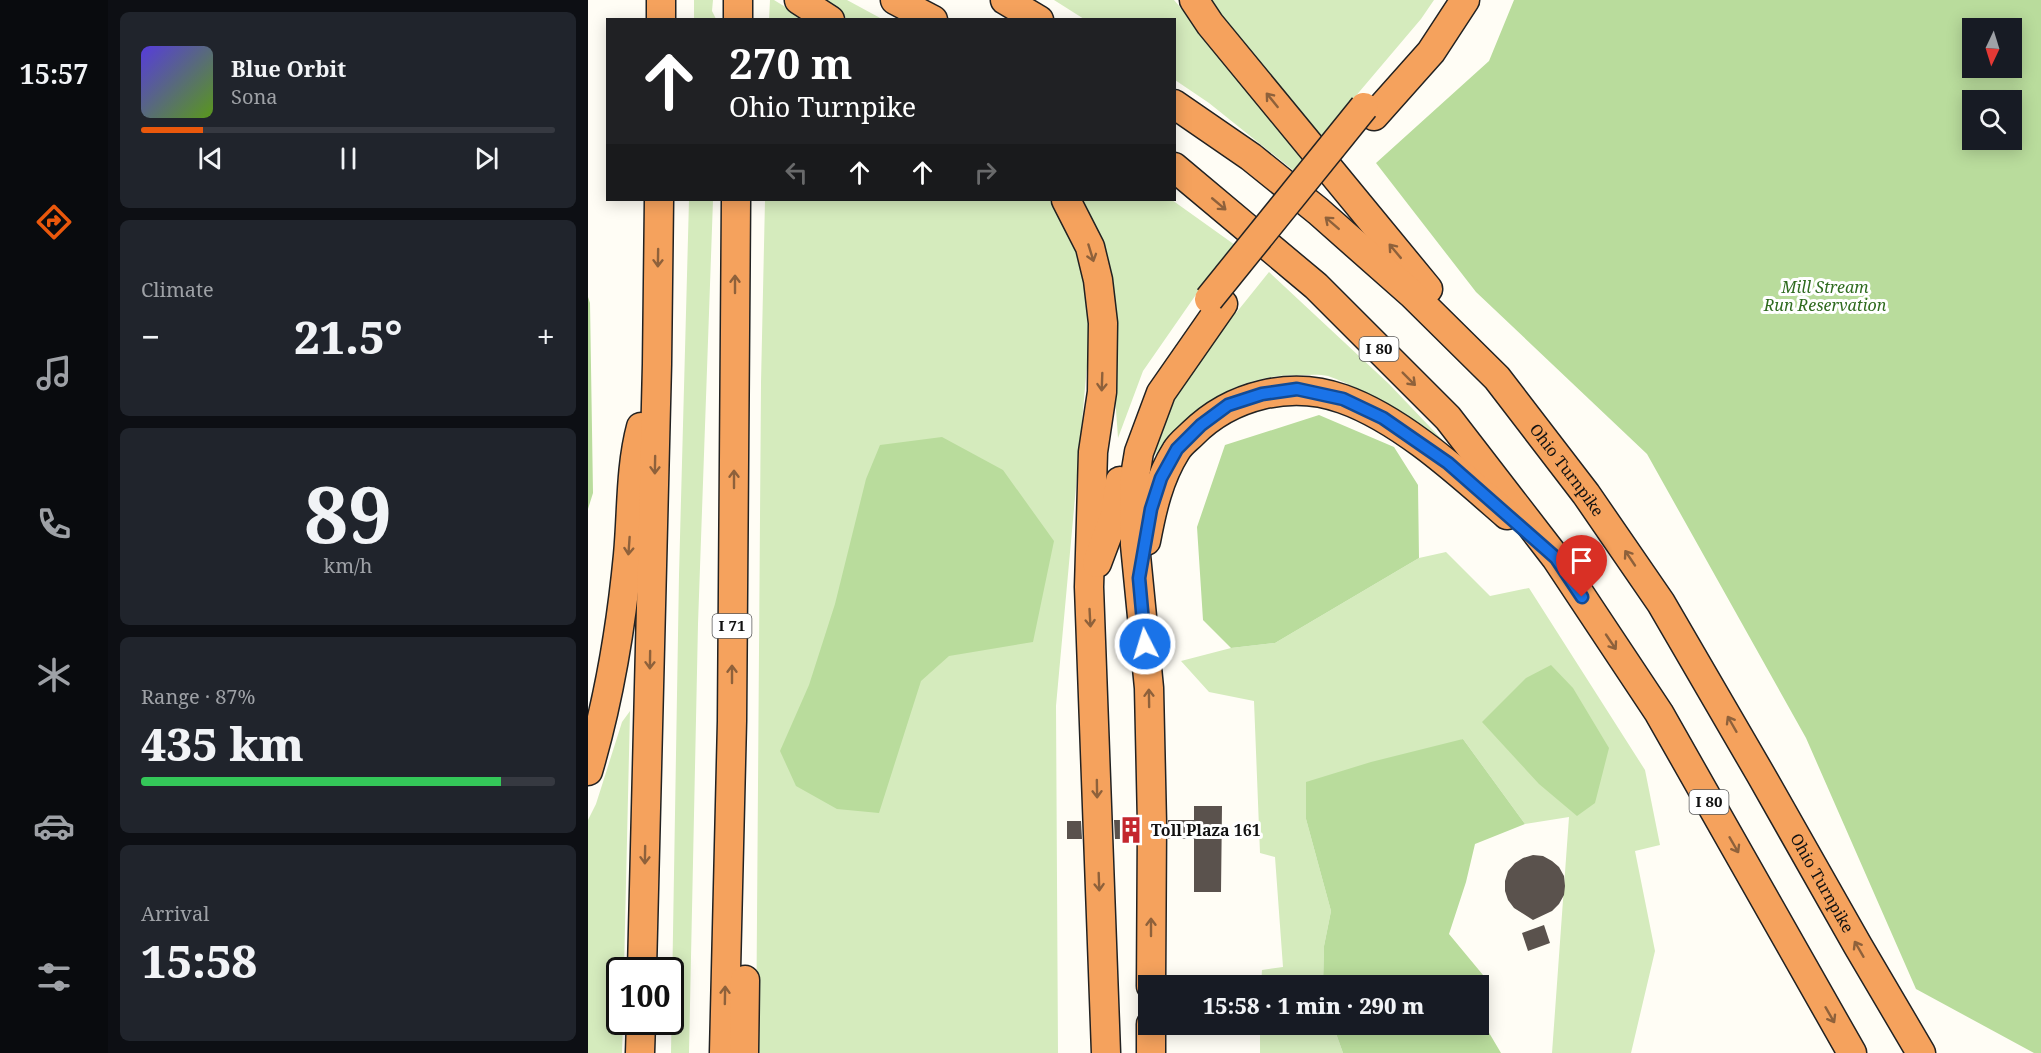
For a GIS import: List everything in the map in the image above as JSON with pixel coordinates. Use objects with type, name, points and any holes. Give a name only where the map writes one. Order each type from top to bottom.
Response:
[{"type":"highway","points":[[661,0],[661,18]]},
{"type":"highway","points":[[738,0],[738,18]]},
{"type":"highway","points":[[799,0],[827,18]]},
{"type":"highway","points":[[895,0],[929,18]]},
{"type":"highway","points":[[1005,0],[1036,18]]},
{"type":"highway","points":[[1194,0],[1210,24],[1380,232],[1468,335],[1486,358],[1497,378]]},
{"type":"highway","points":[[1089,587],[1115,515],[1126,442],[1154,377],[1369,111],[1446,0]]},
{"type":"highway","points":[[1369,111],[1431,52],[1465,0]]},
{"type":"highway","name":"Ohio Turnpike","points":[[1176,105],[1251,157],[1318,211],[1413,295],[1497,378],[1586,494],[1661,603],[1921,1053]]},
{"type":"highway","name":"I 80","points":[[1176,169],[1316,286],[1448,418],[1556,558],[1659,713],[1851,1053]]},
{"type":"highway","points":[[642,957],[657,364],[658,201]]},
{"type":"highway","name":"I 71","points":[[724,1053],[732,721],[736,201]]},
{"type":"highway","points":[[1067,201],[1090,247],[1098,280],[1103,323],[1102,392],[1093,452],[1089,587],[1106,1053]]},
{"type":"highway","points":[[1151,975],[1152,824],[1149,688],[1133,511],[1134,482],[1139,452],[1161,393],[1216,301]]},
{"type":"highway","points":[[588,771],[601,726],[615,657],[628,555],[636,446],[657,364]]},
{"type":"highway","points":[[1139,578],[1151,509],[1161,478],[1177,449],[1201,425],[1228,405],[1262,394],[1297,389],[1343,399],[1383,418],[1448,463],[1556,558]]},
{"type":"highway","points":[[732,721],[746,907],[744,1053]]},
{"type":"highway","points":[[640,1053],[641,1035]]},
{"type":"highway","points":[[1151,1035],[1151,1053]]},
{"type":"green space","points":[[694,0],[713,0],[712,11],[716,18],[694,18]]},
{"type":"green space","points":[[770,0],[774,0],[803,18],[769,18]]},
{"type":"green space","points":[[816,0],[847,0],[880,18],[846,18]]},
{"type":"green space","points":[[1054,0],[1174,0],[1306,156],[1294,171],[1209,103],[1176,81],[1176,18],[1082,18]]},
{"type":"green space","points":[[1204,0],[1434,0],[1421,19],[1321,137]]},
{"type":"green space","name":"Mill Stream Run Reservation","points":[[1514,0],[2041,0],[2041,1053],[2034,1053],[1916,989],[1806,738],[1647,454],[1476,292],[1376,163],[1489,61]]},
{"type":"green space","points":[[689,201],[713,201],[698,624],[689,1053],[671,1053],[671,1035],[684,1035],[684,957],[673,957],[679,575]]},
{"type":"green space","points":[[765,201],[1052,201],[1081,245],[1091,307],[1056,706],[1058,1053],[756,1053],[761,383]]},
{"type":"green space","points":[[1077,201],[1173,201],[1235,245],[1202,286],[1143,371],[1118,438],[1110,326]]},
{"type":"green space","points":[[1269,272],[1389,384],[1450,448],[1391,408],[1344,382],[1328,376],[1300,375],[1277,376],[1255,381],[1215,398],[1181,424],[1152,459],[1162,419],[1181,380],[1231,309],[1236,313]]},
{"type":"green space","points":[[588,297],[590,303],[593,493],[588,509]]},
{"type":"green space","points":[[1319,415],[1394,447],[1418,485],[1419,558],[1275,643],[1231,648],[1203,620],[1197,527],[1225,445]]},
{"type":"green space","points":[[942,437],[1003,470],[1054,541],[1033,642],[949,656],[921,681],[879,813],[837,809],[796,786],[780,751],[809,685],[835,604],[866,479],[880,445]]},
{"type":"green space","points":[[1446,552],[1490,596],[1529,588],[1645,770],[1660,845],[1635,851],[1655,951],[1631,1053],[1552,1053],[1569,817],[1525,824],[1463,739],[1306,819],[1331,911],[1324,946],[1323,975],[1262,975],[1262,970],[1283,967],[1275,857],[1260,853],[1254,701],[1209,692],[1181,661],[1231,648],[1275,643],[1419,558]]},
{"type":"green space","points":[[1551,665],[1573,688],[1609,748],[1595,803],[1577,816],[1539,784],[1482,722],[1526,678]]},
{"type":"green space","points":[[630,711],[624,957],[606,957],[606,1035],[623,1035],[622,1053],[588,1053],[588,820],[596,804],[622,722]]},
{"type":"green space","points":[[1463,739],[1525,824],[1475,844],[1466,882],[1449,934],[1483,975],[1323,975],[1324,946],[1331,911],[1306,819],[1306,782],[1371,762]]},
{"type":"green space","points":[[1489,1033],[1501,1053],[1343,1053],[1337,1035],[1489,1035]]},
{"type":"green space","points":[[1260,1035],[1337,1035],[1343,1053],[1260,1053]]},
{"type":"building","points":[[1194,806],[1222,806],[1221,892],[1194,892],[1194,839],[1168,839],[1168,820],[1194,820]]},
{"type":"building","points":[[1114,820],[1135,820],[1135,839],[1115,839]]},
{"type":"building","points":[[1067,821],[1081,821],[1082,839],[1067,839]]},
{"type":"building","points":[[1533,855],[1543,856],[1559,867],[1564,876],[1565,886],[1564,895],[1559,904],[1552,911],[1533,920],[1514,908],[1508,900],[1505,881],[1508,871],[1515,863]]},
{"type":"building","points":[[1544,925],[1550,943],[1528,951],[1522,933]]},
{"type":"place","name":"Toll Plaza 161","points":[[1131,830]]},
{"type":"route","points":[[1145,644],[1139,578],[1151,509],[1161,478],[1177,449],[1201,425],[1228,405],[1262,394],[1297,389],[1343,399],[1383,418],[1448,463],[1556,558],[1582,597]]}]
